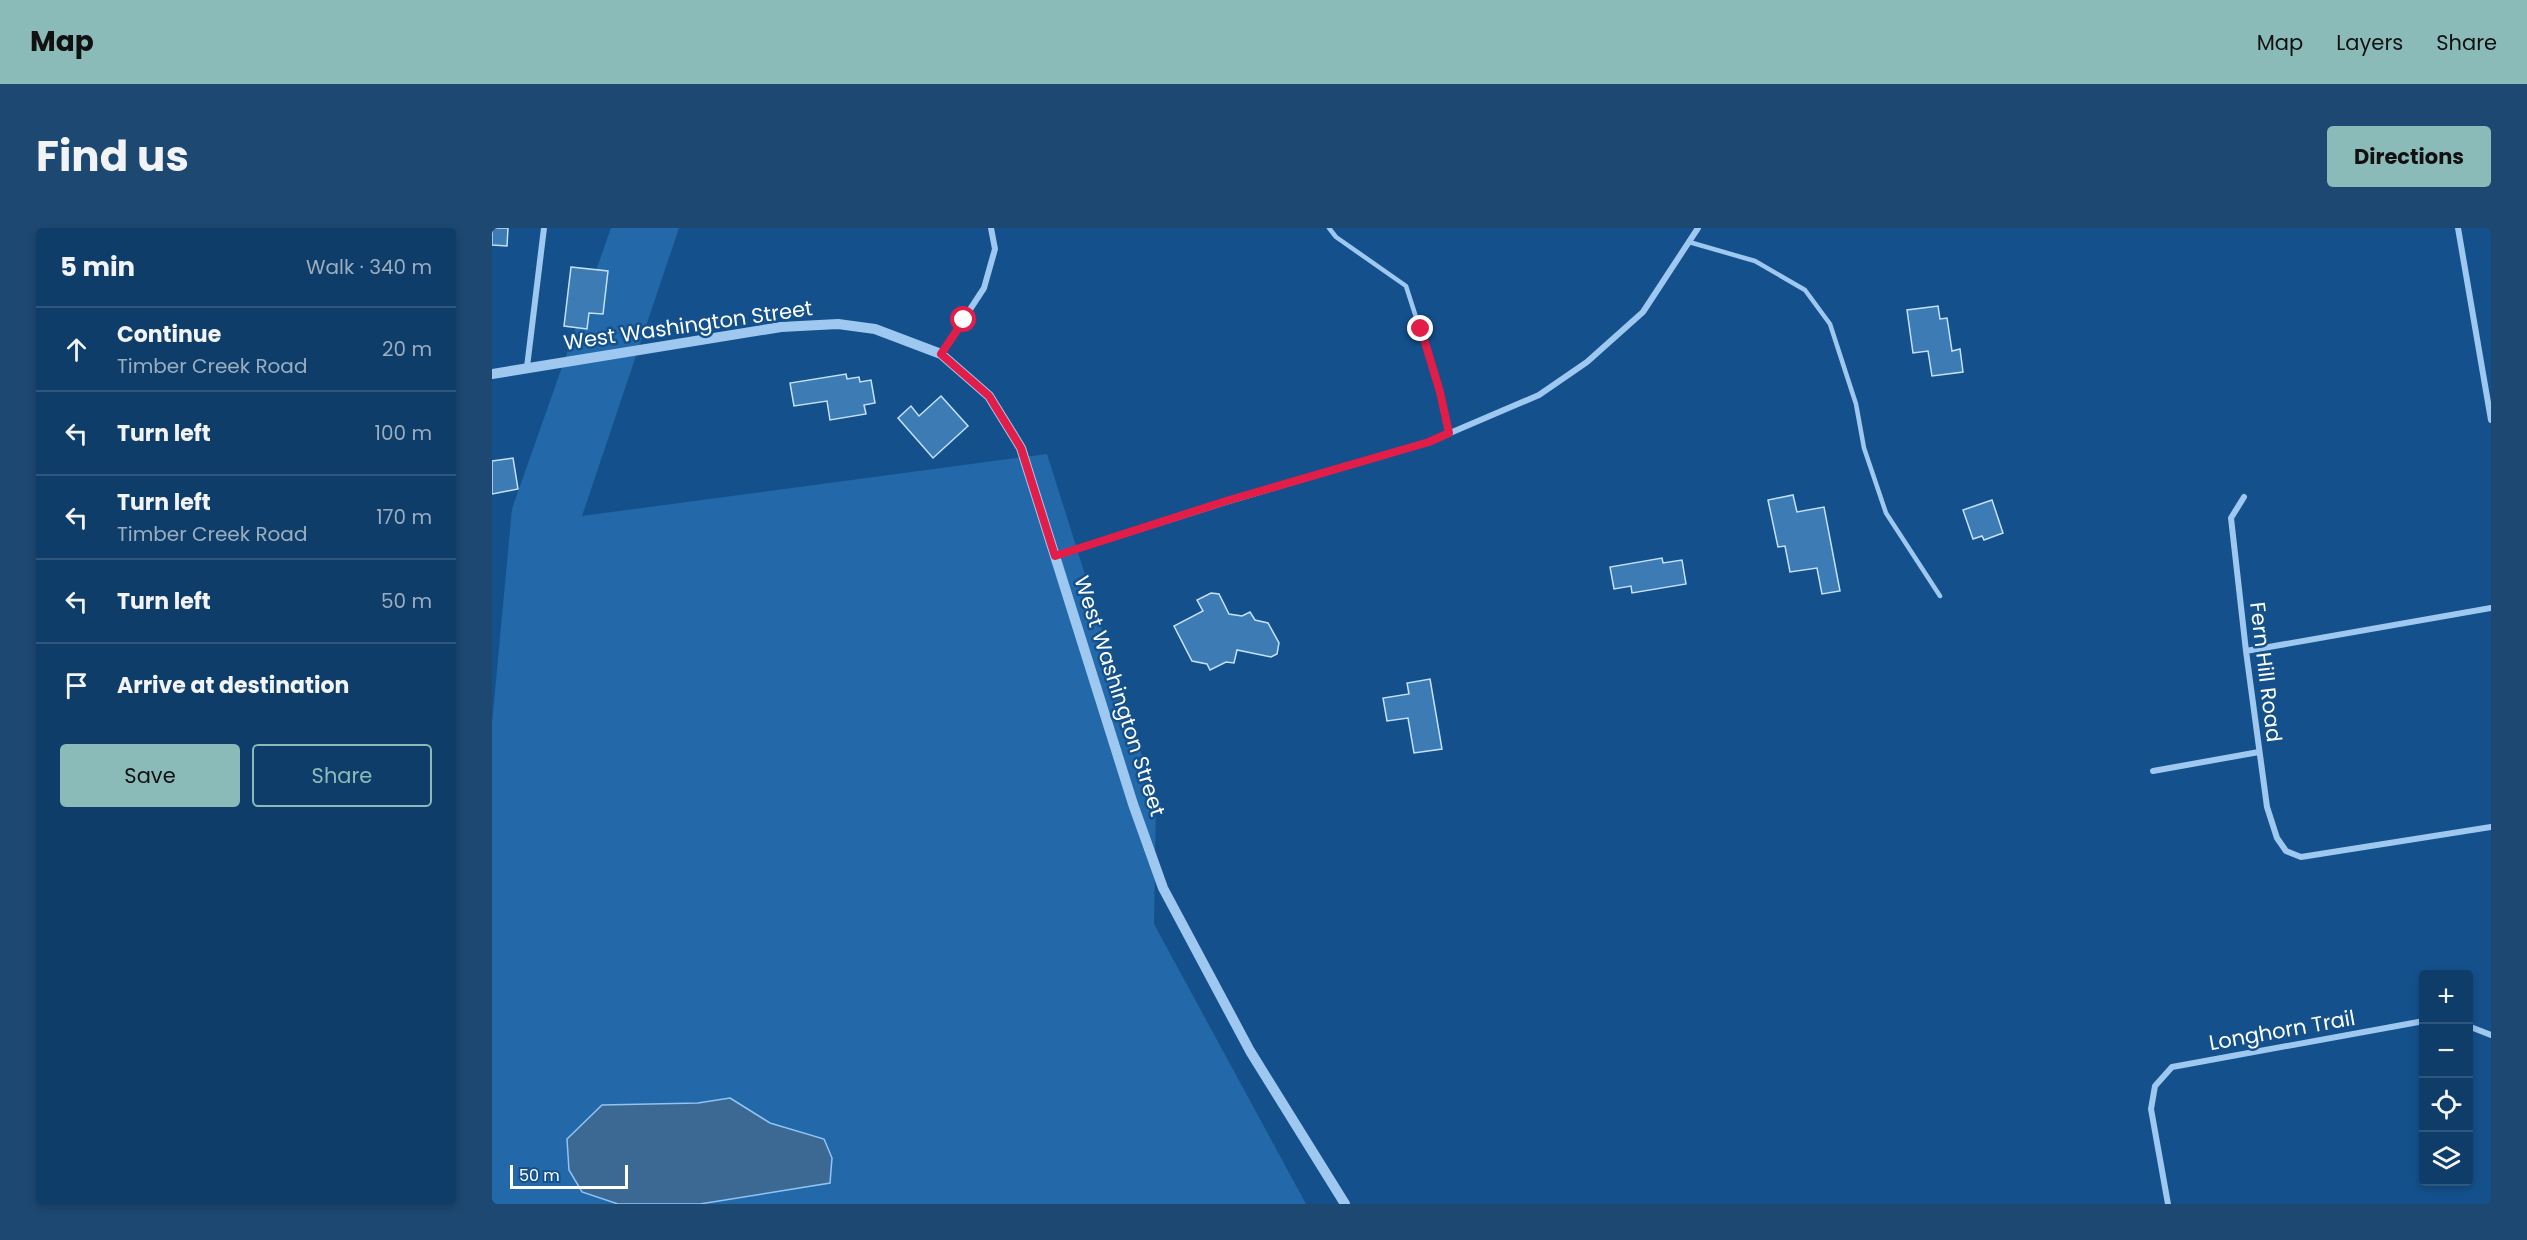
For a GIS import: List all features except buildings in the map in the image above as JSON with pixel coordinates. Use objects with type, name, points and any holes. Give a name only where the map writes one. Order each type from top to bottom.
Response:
[{"type":"street","points":[[527,367],[544,228]]},
{"type":"street","points":[[941,354],[984,288],[995,249],[991,228]]},
{"type":"street","points":[[1055,556],[1226,501],[1429,442],[1539,395],[1587,362],[1643,312],[1698,228]]},
{"type":"street","points":[[2458,228],[2491,420]]},
{"type":"street","name":"West Washington Street","points":[[492,374],[781,327],[838,324],[875,329],[941,354],[989,396],[1021,448],[1133,804],[1163,888],[1250,1051],[1345,1204]]},
{"type":"street","name":"Fern Hill Road","points":[[2244,497],[2231,518],[2246,651],[2267,807],[2277,838],[2286,851],[2301,857],[2491,827]]},
{"type":"street","points":[[2246,651],[2491,608]]},
{"type":"street","points":[[2153,771],[2259,752]]},
{"type":"street","name":"Longhorn Trail","points":[[2168,1204],[2151,1109],[2155,1086],[2172,1067],[2419,1022]]},
{"type":"street","points":[[2473,1028],[2491,1035]]},
{"type":"lane","points":[[1329,228],[1336,237],[1406,286],[1440,392],[1449,433]]},
{"type":"lane","points":[[1689,242],[1755,261],[1805,290],[1830,324],[1856,404],[1864,448],[1886,513],[1940,596]]},
{"type":"shaded area","points":[[611,228],[679,228],[582,516],[1047,454],[1156,800],[1154,924],[1306,1204],[700,1204],[830,1183],[823,1139],[770,1123],[730,1098],[698,1103],[582,1192],[618,1204],[492,1204],[492,723],[512,509]]},
{"type":"shaded area","points":[[730,1098],[770,1123],[824,1139],[832,1158],[830,1183],[700,1204],[618,1204],[582,1192],[569,1170],[567,1139],[602,1105],[698,1103]]},
{"type":"route","points":[[964,320],[941,354],[989,396],[1021,448],[1055,556],[1226,501],[1429,442],[1449,433],[1440,392],[1421,329]]}]
